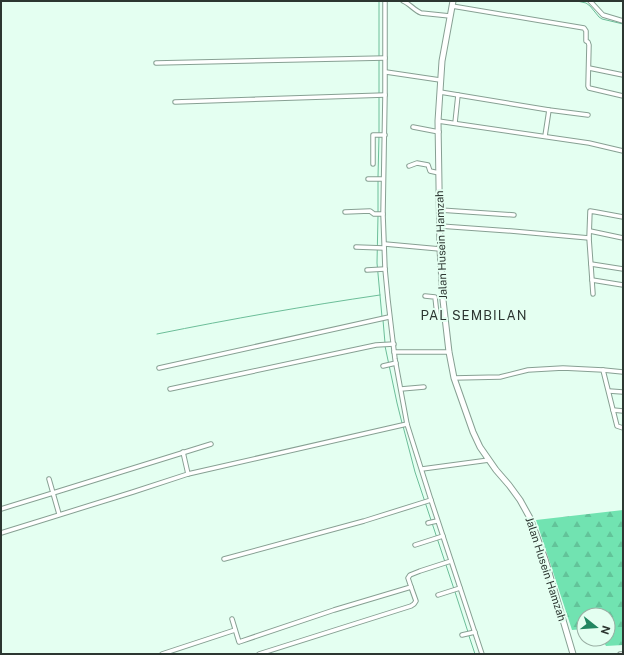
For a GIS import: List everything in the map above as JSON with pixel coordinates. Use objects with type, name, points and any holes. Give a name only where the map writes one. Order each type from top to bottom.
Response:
[{"type":"street","points":[[385,1],[386,37],[384,58],[386,72],[381,214],[384,246],[384,270],[394,352],[407,424],[422,469],[436,521],[482,654]]},
{"type":"street","points":[[403,1],[417,11],[450,16]]},
{"type":"street","points":[[590,1],[603,16],[623,21]]},
{"type":"street","points":[[452,4],[584,28],[586,31],[586,41],[589,45],[589,88],[592,90],[623,96]]},
{"type":"street","name":"Jalan Husein Hamzah","points":[[452,4],[442,61],[438,121],[440,249],[444,316],[449,352],[454,378],[473,432],[480,447],[520,500],[530,518],[545,559],[573,654]]},
{"type":"street","points":[[156,63],[384,58]]},
{"type":"street","points":[[589,68],[623,75]]},
{"type":"street","points":[[386,72],[440,80]]},
{"type":"street","points":[[440,92],[588,115]]},
{"type":"street","points":[[175,102],[384,95]]},
{"type":"street","points":[[455,123],[458,95]]},
{"type":"street","points":[[545,136],[549,110]]},
{"type":"street","points":[[438,121],[545,136],[623,150]]},
{"type":"street","points":[[413,127],[439,132]]},
{"type":"street","points":[[373,164],[373,135],[383,135]]},
{"type":"street","points":[[409,166],[417,163],[428,165],[430,171],[440,173]]},
{"type":"street","points":[[368,179],[382,179]]},
{"type":"street","points":[[440,210],[514,215]]},
{"type":"street","points":[[345,212],[370,211],[374,214],[381,214]]},
{"type":"street","points":[[593,294],[590,211],[623,217]]},
{"type":"street","points":[[440,226],[590,238]]},
{"type":"street","points":[[590,231],[623,238]]},
{"type":"street","points":[[356,248],[374,248],[384,246],[440,249]]},
{"type":"street","points":[[591,264],[623,269]]},
{"type":"street","points":[[367,270],[384,270]]},
{"type":"street","points":[[592,280],[623,285]]},
{"type":"street","points":[[424,296],[436,297],[437,315],[444,316]]},
{"type":"street","points":[[159,368],[389,317]]},
{"type":"street","points":[[170,389],[382,344],[393,344]]},
{"type":"street","points":[[394,352],[449,352]]},
{"type":"street","points":[[382,366],[396,363]]},
{"type":"street","points":[[454,378],[500,377],[528,370],[563,368],[623,372]]},
{"type":"street","points":[[603,370],[617,426],[623,428]]},
{"type":"street","points":[[401,390],[424,387]]},
{"type":"street","points":[[609,391],[623,392]]},
{"type":"street","points":[[614,410],[623,411]]},
{"type":"street","points":[[1,533],[188,474],[407,424]]},
{"type":"street","points":[[1,509],[211,444]]},
{"type":"street","points":[[183,452],[188,474]]},
{"type":"street","points":[[422,469],[489,460]]},
{"type":"street","points":[[49,479],[59,514]]},
{"type":"street","points":[[224,558],[431,500]]},
{"type":"street","points":[[428,523],[436,521]]},
{"type":"street","points":[[415,545],[442,537]]},
{"type":"street","points":[[259,654],[413,605],[416,601],[409,576],[450,561]]},
{"type":"street","points":[[232,619],[239,642],[334,610],[411,587]]},
{"type":"street","points":[[438,595],[459,588]]},
{"type":"street","points":[[162,654],[235,630]]},
{"type":"street","points":[[463,635],[474,632]]},
{"type":"green space","points":[[623,510],[623,645],[616,645],[616,607],[576,607],[576,630],[572,630],[536,520]]},
{"type":"waterway","points":[[379,1],[379,57]]},
{"type":"waterway","points":[[577,1],[586,3],[602,19],[623,24]]},
{"type":"waterway","points":[[379,60],[379,93]]},
{"type":"waterway","points":[[379,96],[379,133]]},
{"type":"waterway","points":[[378,177],[379,136]]},
{"type":"waterway","points":[[378,180],[378,213]]},
{"type":"waterway","points":[[378,216],[377,263],[382,317]]},
{"type":"waterway","points":[[157,334],[268,313],[380,295]]},
{"type":"waterway","points":[[383,320],[385,343]]},
{"type":"waterway","points":[[385,346],[402,423]]},
{"type":"waterway","points":[[403,426],[415,472],[431,520]]},
{"type":"waterway","points":[[432,523],[454,589]]},
{"type":"waterway","points":[[455,592],[468,632]]},
{"type":"waterway","points":[[469,636],[475,654]]},
{"type":"district","name":"PAL SEMBILAN","points":[[474,315]]}]
